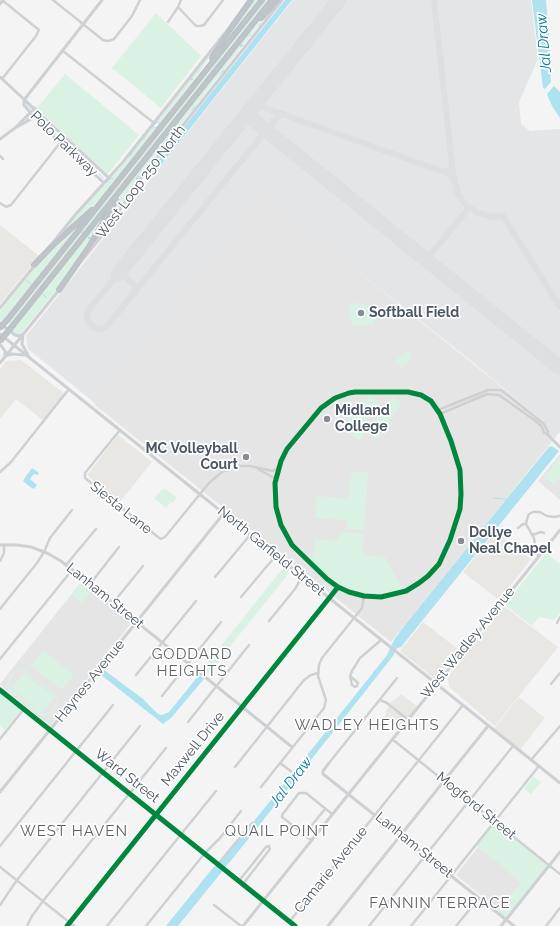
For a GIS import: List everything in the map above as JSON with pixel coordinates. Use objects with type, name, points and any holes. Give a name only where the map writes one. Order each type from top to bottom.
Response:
[{"type":"highway","points":[[204,71],[221,42],[251,0]]},
{"type":"highway","points":[[0,328],[262,0]]},
{"type":"highway","points":[[0,341],[272,0]]},
{"type":"highway","points":[[238,43],[278,0]]},
{"type":"highway","points":[[59,290],[89,247],[124,185]]},
{"type":"highway","points":[[34,265],[54,244],[107,195]]},
{"type":"street","points":[[0,4],[3,0],[39,30],[36,36],[1,78],[24,100],[102,0]]},
{"type":"street","points":[[53,0],[102,40],[108,42],[114,38],[132,16],[140,0]]},
{"type":"street","points":[[168,22],[181,0]]},
{"type":"street","points":[[178,7],[196,26],[200,26],[204,25],[223,0]]},
{"type":"street","name":"West Loop 250 North","points":[[0,308],[75,215],[109,178],[154,123],[251,0]]},
{"type":"street","name":"West Loop 250 North","points":[[0,363],[109,226],[138,182],[282,0]]},
{"type":"street","points":[[63,51],[154,123]]},
{"type":"street","name":"Polo Parkway","points":[[24,100],[35,108],[56,130],[109,178]]},
{"type":"street","name":"Polo Parkway","points":[[24,100],[24,105],[30,113],[104,183]]},
{"type":"street","points":[[15,128],[35,108]]},
{"type":"street","points":[[0,139],[26,122],[38,112]]},
{"type":"street","points":[[0,203],[4,206],[9,206],[60,143]]},
{"type":"street","points":[[0,156],[3,159]]},
{"type":"street","points":[[0,323],[15,335],[20,336],[23,334],[22,344],[29,358]]},
{"type":"street","name":"North Garfield Street","points":[[0,334],[560,783]]},
{"type":"street","points":[[0,344],[4,348],[6,353],[5,356],[13,354],[26,355]]},
{"type":"street","points":[[0,472],[11,462],[69,390]]},
{"type":"street","points":[[439,412],[488,390],[501,390],[544,424],[548,432],[547,434]]},
{"type":"street","points":[[364,392],[410,392],[421,395],[431,401],[439,412],[457,461],[461,479],[460,508],[450,540],[439,564],[419,583],[406,591],[393,595],[381,597],[364,596],[338,587],[310,563],[292,545],[284,533],[276,507],[275,484],[279,467],[287,449],[321,408],[335,398],[347,394],[364,392]]},
{"type":"street","points":[[439,412],[487,394],[499,395],[537,422],[542,427],[544,433],[547,434],[548,437],[560,447]]},
{"type":"street","points":[[518,408],[521,405]]},
{"type":"street","name":"Siesta Lane","points":[[120,430],[85,473],[85,478],[161,539],[165,537],[213,478],[228,469],[245,466],[273,471],[277,470],[279,467]]},
{"type":"street","name":"Siesta Lane","points":[[258,468],[276,479]]},
{"type":"street","points":[[0,609],[35,566],[44,552],[50,538],[72,510]]},
{"type":"street","points":[[539,556],[534,551],[535,545],[526,524],[529,514],[533,512],[540,512],[547,516],[560,516]]},
{"type":"street","name":"Haynes Avenue","points":[[0,792],[224,513]]},
{"type":"street","points":[[518,528],[523,524],[526,524]]},
{"type":"street","points":[[66,565],[96,528]]},
{"type":"street","name":"West Wadley Avenue","points":[[242,926],[560,530]]},
{"type":"street","points":[[532,535],[541,532],[544,533]]},
{"type":"street","points":[[215,577],[250,535]]},
{"type":"street","points":[[556,535],[560,539]]},
{"type":"street","name":"Lanham Street","points":[[0,545],[28,546],[44,552],[66,565],[292,747]]},
{"type":"street","points":[[0,561],[4,554],[4,545]]},
{"type":"street","points":[[90,584],[119,547]]},
{"type":"street","points":[[241,597],[276,556]]},
{"type":"street","points":[[113,603],[143,566]]},
{"type":"street","points":[[0,659],[72,570]]},
{"type":"street","points":[[269,621],[295,589],[302,577]]},
{"type":"street","name":"Maxwell Drive","points":[[68,924],[338,587]]},
{"type":"street","points":[[261,787],[324,708],[326,704],[326,695],[318,673],[319,665],[322,658],[362,608],[364,596]]},
{"type":"street","points":[[136,675],[196,601]]},
{"type":"street","points":[[556,623],[560,617]]},
{"type":"street","points":[[162,696],[221,622]]},
{"type":"street","points":[[350,676],[360,658],[381,640]]},
{"type":"street","points":[[188,722],[250,645]]},
{"type":"street","points":[[235,767],[304,680],[318,673]]},
{"type":"street","points":[[551,684],[560,673]]},
{"type":"street","points":[[329,763],[397,678]]},
{"type":"street","name":"Ward Street","points":[[0,690],[295,926]]},
{"type":"street","points":[[380,700],[387,703],[407,719]]},
{"type":"street","points":[[0,846],[113,705]]},
{"type":"street","name":"Camarie Avenue","points":[[290,921],[463,706]]},
{"type":"street","points":[[0,739],[24,709]]},
{"type":"street","points":[[0,905],[17,880],[140,726]]},
{"type":"street","points":[[328,926],[488,726]]},
{"type":"street","points":[[531,760],[560,726]]},
{"type":"street","name":"Mogford Street","points":[[392,739],[560,874]]},
{"type":"street","points":[[369,926],[514,746]]},
{"type":"street","points":[[27,926],[32,916],[166,748]]},
{"type":"street","points":[[280,763],[292,772]]},
{"type":"street","name":"Lanham Street","points":[[329,763],[323,771],[323,774],[514,926]]},
{"type":"street","points":[[411,926],[539,766]]},
{"type":"street","points":[[107,926],[216,790]]},
{"type":"street","points":[[311,840],[282,817],[282,815],[299,794],[306,793],[332,814]]},
{"type":"street","points":[[304,835],[325,809]]},
{"type":"street","points":[[146,926],[204,853],[220,838],[241,811]]},
{"type":"street","points":[[218,864],[252,823]]},
{"type":"street","points":[[239,881],[266,847],[269,846],[270,849],[243,884]]},
{"type":"street","points":[[500,926],[560,852]]},
{"type":"street","points":[[0,867],[68,924],[74,926]]},
{"type":"street","points":[[456,926],[479,898]]},
{"type":"street","points":[[214,905],[242,926]]},
{"type":"street","points":[[546,926],[560,908]]},
{"type":"shaded area","points":[[293,0],[531,0],[538,59],[519,102],[521,124],[530,131],[560,129],[559,434],[470,360],[264,197],[96,404],[28,349],[26,336]]},
{"type":"shaded area","name":"Midland College","points":[[264,196],[559,433],[391,642],[95,405]]},
{"type":"shaded area","points":[[0,225],[39,256],[0,304]]},
{"type":"shaded area","points":[[21,360],[65,394],[44,421],[16,399],[0,419],[0,369],[6,361]]},
{"type":"shaded area","points":[[118,435],[152,462],[119,503],[87,475]]},
{"type":"shaded area","points":[[560,454],[560,500],[538,481]]},
{"type":"shaded area","points":[[496,531],[531,559],[499,600],[463,572]]},
{"type":"shaded area","points":[[82,581],[132,622],[50,726],[0,684]]},
{"type":"shaded area","points":[[504,606],[558,647],[495,726],[449,687],[448,677]]},
{"type":"shaded area","points":[[423,622],[459,650],[435,679],[400,651]]},
{"type":"shaded area","points":[[401,694],[418,707],[398,731],[384,718],[389,704]]},
{"type":"shaded area","points":[[519,697],[545,718],[519,751],[493,730]]},
{"type":"shaded area","points":[[478,847],[500,863],[521,883],[499,910],[456,875]]},
{"type":"green space","points":[[253,0],[258,0],[223,45],[222,44]]},
{"type":"green space","points":[[263,0],[269,0],[11,325],[8,322]]},
{"type":"green space","points":[[156,13],[201,56],[161,108],[112,68]]},
{"type":"green space","points":[[268,13],[135,183],[106,228],[94,243],[109,213],[127,187],[241,42]]},
{"type":"green space","points":[[217,44],[199,73],[160,124],[157,122]]},
{"type":"green space","points":[[65,74],[139,135],[107,175],[37,108]]},
{"type":"green space","points":[[153,126],[156,128],[103,195],[84,215],[61,235],[76,215],[121,167]]},
{"type":"green space","points":[[107,212],[76,266],[21,333],[19,335],[12,332],[12,330]]},
{"type":"green space","points":[[80,223],[2,322],[0,320],[0,312],[23,281],[44,256]]},
{"type":"green space","name":"Softball Field","points":[[349,304],[366,304],[370,308],[373,314],[374,324],[354,326],[351,323]]},
{"type":"green space","points":[[407,351],[412,357],[402,369],[395,361]]},
{"type":"green space","points":[[370,395],[380,403],[366,419],[373,425],[381,415],[379,413],[392,397],[402,404],[388,422],[390,424],[377,440],[367,432],[359,441],[350,433],[356,425],[347,418],[354,410],[357,411]]},
{"type":"green space","points":[[560,457],[560,478],[555,485],[544,477]]},
{"type":"green space","points":[[351,471],[368,473],[364,530],[347,529],[347,520],[315,518],[317,496],[348,499]]},
{"type":"green space","points":[[163,489],[166,489],[177,498],[166,508],[154,498]]},
{"type":"green space","points":[[342,532],[364,534],[363,551],[366,555],[385,557],[403,589],[385,594],[363,593],[345,588],[335,583],[315,565],[312,562],[315,539],[336,541]]},
{"type":"green space","points":[[546,553],[560,564],[560,613],[554,620],[539,617],[532,626],[505,605]]},
{"type":"green space","points":[[283,568],[289,573],[207,675],[201,671]]},
{"type":"green space","points":[[82,583],[91,591],[82,603],[72,595]]},
{"type":"green space","points":[[43,650],[74,675],[62,690],[31,666]]},
{"type":"green space","points":[[19,669],[26,670],[57,696],[58,703],[52,713],[42,717],[6,688],[10,676]],"holes":[[[17,671],[26,672],[54,695],[57,701],[52,710],[47,714],[41,713],[10,689],[9,681],[13,674]]]},
{"type":"green space","points":[[24,673],[54,697],[42,713],[12,688]]},
{"type":"green space","points":[[0,690],[24,709],[21,710],[5,730],[0,726]]},
{"type":"green space","points":[[533,777],[541,782],[531,794],[524,789]]},
{"type":"green space","points":[[495,821],[549,865],[506,919],[497,912],[521,883],[500,863],[476,845]]},
{"type":"water","points":[[285,0],[292,0],[150,179],[148,179],[147,175]]},
{"type":"water","name":"Jal Draw","points":[[532,0],[546,0],[551,82],[545,89],[543,88]]},
{"type":"water","points":[[554,86],[560,92],[560,118],[552,106],[547,94]]},
{"type":"water","name":"Jal Draw","points":[[552,446],[559,451],[401,647],[397,648],[393,656],[250,837],[178,926],[166,926],[212,869],[221,862],[345,708],[387,655],[394,640],[405,625],[549,447]]},
{"type":"water","points":[[32,468],[39,473],[37,475],[34,474],[30,479],[37,485],[34,489],[23,481]]},
{"type":"water","points":[[103,669],[143,699],[158,714],[162,715],[169,712],[199,675],[204,679],[171,718],[163,724],[100,674]]},
{"type":"waterway","points":[[241,45],[243,45],[241,47],[241,45]]},
{"type":"waterway","points":[[221,73],[224,70]]},
{"type":"waterway","points":[[191,78],[193,79],[191,80],[191,78]]},
{"type":"waterway","points":[[26,103],[31,109]]},
{"type":"waterway","points":[[192,110],[195,106]]},
{"type":"waterway","points":[[26,120],[30,116]]},
{"type":"waterway","points":[[38,117],[103,178]]},
{"type":"waterway","points":[[157,122],[160,124],[156,128],[153,126],[157,122]]},
{"type":"waterway","points":[[142,140],[145,137]]},
{"type":"waterway","points":[[130,156],[133,152]]},
{"type":"waterway","points":[[138,176],[139,178],[138,179],[136,178],[138,176]]},
{"type":"waterway","points":[[106,183],[111,178],[113,179]]},
{"type":"waterway","points":[[75,226],[76,227],[76,228],[75,227],[75,226]]},
{"type":"waterway","points":[[81,232],[83,232],[82,233],[81,232]]},
{"type":"waterway","points":[[89,237],[90,238],[89,239],[88,238],[89,237]]},
{"type":"waterway","points":[[26,280],[32,285]]},
{"type":"waterway","points":[[42,294],[46,297]]},
{"type":"waterway","points":[[494,498],[506,499]]},
{"type":"taxiway","points":[[434,0],[453,173],[458,194],[465,204],[478,213],[493,217],[503,216],[560,307]]},
{"type":"taxiway","points":[[261,96],[261,102],[265,108]]},
{"type":"taxiway","points":[[251,108],[260,106],[441,171]]},
{"type":"taxiway","points":[[251,109],[250,114],[252,119]]},
{"type":"taxiway","points":[[118,274],[87,312],[87,320],[96,329],[102,329],[107,326],[277,117],[284,114]]},
{"type":"taxiway","points":[[452,165],[448,171],[441,171],[449,174],[453,180]]},
{"type":"taxiway","points":[[432,264],[430,259],[431,254],[469,208]]},
{"type":"taxiway","points":[[420,255],[426,257],[431,254]]},
{"type":"taxiway","points":[[123,267],[123,275],[134,285],[135,293]]},
{"type":"runway","points":[[118,274],[339,0]]},
{"type":"runway","points":[[252,119],[560,368]]},
{"type":"cycle path","points":[[355,392],[408,392],[421,395],[431,401],[440,414],[451,441],[460,470],[460,509],[450,540],[439,564],[428,576],[406,591],[381,597],[364,596],[349,592],[338,587],[327,579],[292,545],[281,525],[276,507],[275,483],[281,461],[287,449],[321,408],[335,398],[355,392]]},
{"type":"cycle path","points":[[67,926],[338,587]]},
{"type":"cycle path","points":[[0,690],[295,926]]},
{"type":"place","name":"Softball Field","points":[[361,313]]},
{"type":"place","name":"Midland College","points":[[327,419]]},
{"type":"place","name":"MC Volleyball Court","points":[[246,457]]},
{"type":"place","name":"Dollye Neal Chapel","points":[[461,541]]},
{"type":"district","name":"GODDARD HEIGHTS","points":[[192,662]]},
{"type":"district","name":"WADLEY HEIGHTS","points":[[367,725]]},
{"type":"district","name":"WEST HAVEN","points":[[74,831]]},
{"type":"district","name":"QUAIL POINT","points":[[277,831]]},
{"type":"district","name":"FANNIN TERRACE","points":[[440,903]]}]
